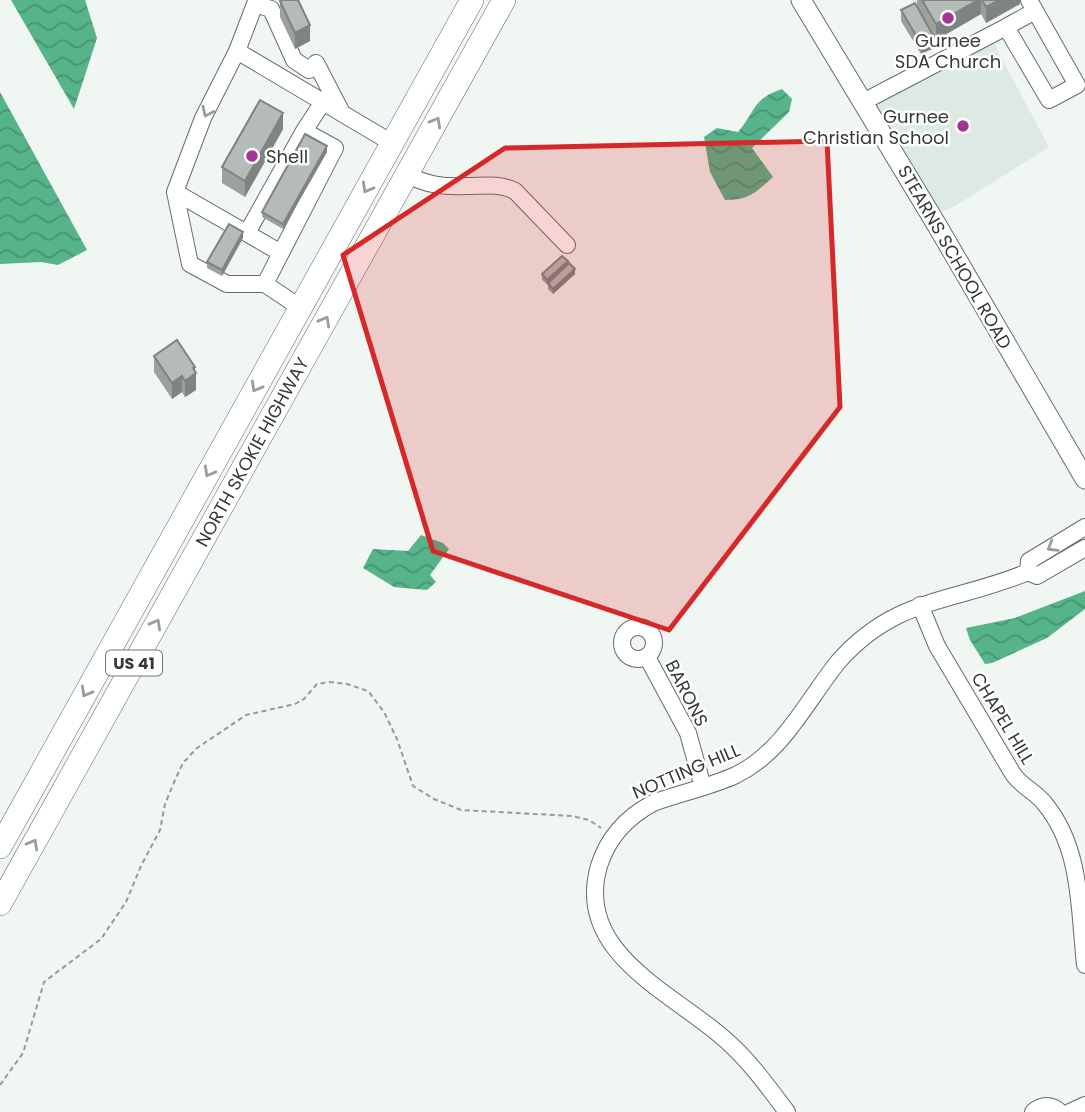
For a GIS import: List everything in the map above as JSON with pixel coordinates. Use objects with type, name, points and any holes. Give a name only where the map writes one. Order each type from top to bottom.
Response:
[{"type":"highway","name":"NORTH SKOKIE HIGHWAY","points":[[0,847],[472,0]]},
{"type":"highway","name":"NORTH SKOKIE HIGHWAY","points":[[0,904],[504,0]]},
{"type":"main road","name":"STEARNS SCHOOL ROAD","points":[[806,2],[1085,479]]},
{"type":"street","points":[[300,308],[265,284],[227,284],[190,264],[176,192],[203,118],[237,51],[255,4],[271,9],[294,60],[309,70],[316,63],[342,113]]},
{"type":"street","points":[[863,102],[1006,27],[1032,6],[1077,85],[1049,100],[1006,27]]},
{"type":"street","points":[[237,51],[392,143]]},
{"type":"street","points":[[247,233],[323,102]]},
{"type":"street","points":[[265,284],[335,148],[304,131]]},
{"type":"street","points":[[406,174],[424,184],[465,187],[492,184],[507,187],[516,191],[568,245]]},
{"type":"street","points":[[176,192],[281,253]]},
{"type":"street","name":"NOTTING HILL","points":[[1028,572],[1029,561],[1085,527]]},
{"type":"street","name":"NOTTING HILL","points":[[787,1112],[745,1058],[727,1040],[626,962],[610,942],[597,908],[596,886],[600,863],[606,849],[631,816],[653,803],[737,774],[764,756],[781,740],[848,651],[880,625],[920,605],[1028,572],[1037,576],[1085,548]]},
{"type":"street","name":"CHAPEL HILL","points":[[920,605],[937,646],[1013,774],[1021,786],[1044,802],[1065,837],[1077,883],[1085,964]]},
{"type":"street","name":"BARONS","points":[[647,657],[688,733],[703,787]]},
{"type":"street","points":[[1070,1112],[1085,1105]]},
{"type":"street","points":[[1033,1112],[1048,1106],[1060,1112]]},
{"type":"path","points":[[0,1085],[23,1053],[44,982],[101,939],[126,902],[160,830],[165,804],[183,764],[197,748],[246,715],[295,704],[304,699],[317,684],[329,682],[368,691],[384,712],[397,739],[413,786],[435,799],[461,810],[572,816],[589,820],[602,828]]},
{"type":"highlighted area","points":[[827,141],[840,407],[669,630],[433,551],[343,255],[505,148]]},
{"type":"shaded area","name":"Gurnee Christian School","points":[[991,38],[1049,147],[952,208],[939,212],[875,105]]},
{"type":"water","points":[[11,0],[85,0],[97,38],[74,109]]},
{"type":"water","points":[[782,89],[792,99],[789,112],[752,148],[773,177],[752,195],[725,200],[710,172],[704,137],[717,128],[738,132],[759,102]]},
{"type":"water","points":[[0,92],[87,250],[58,265],[41,262],[0,264]]},
{"type":"water","points":[[421,535],[443,543],[449,549],[430,575],[436,582],[427,590],[394,587],[363,568],[373,549],[408,551]]},
{"type":"water","points":[[1085,591],[1085,609],[1047,638],[992,663],[985,664],[970,640],[966,628],[1015,618]]},
{"type":"building","points":[[298,0],[310,25],[295,33],[280,1]]},
{"type":"building","points":[[922,0],[978,0],[936,24]]},
{"type":"building","points":[[982,0],[999,0],[986,7]]},
{"type":"building","points":[[915,3],[934,37],[921,44],[901,10]]},
{"type":"building","points":[[260,100],[283,113],[245,181],[222,167]]},
{"type":"building","name":"Shell","points":[[305,134],[327,146],[283,224],[262,212]]},
{"type":"building","points":[[229,224],[243,232],[222,270],[207,262]]},
{"type":"building","points":[[562,256],[568,261],[547,280],[542,274]]},
{"type":"building","points":[[569,263],[575,269],[553,289],[548,283]]},
{"type":"building","points":[[177,340],[195,367],[193,368],[196,373],[185,381],[182,376],[172,383],[154,356]]},
{"type":"place","name":"Gurnee SDA Church","points":[[948,18]]},
{"type":"place","name":"Gurnee Christian School","points":[[963,126]]},
{"type":"place","name":"Shell","points":[[252,156]]}]
